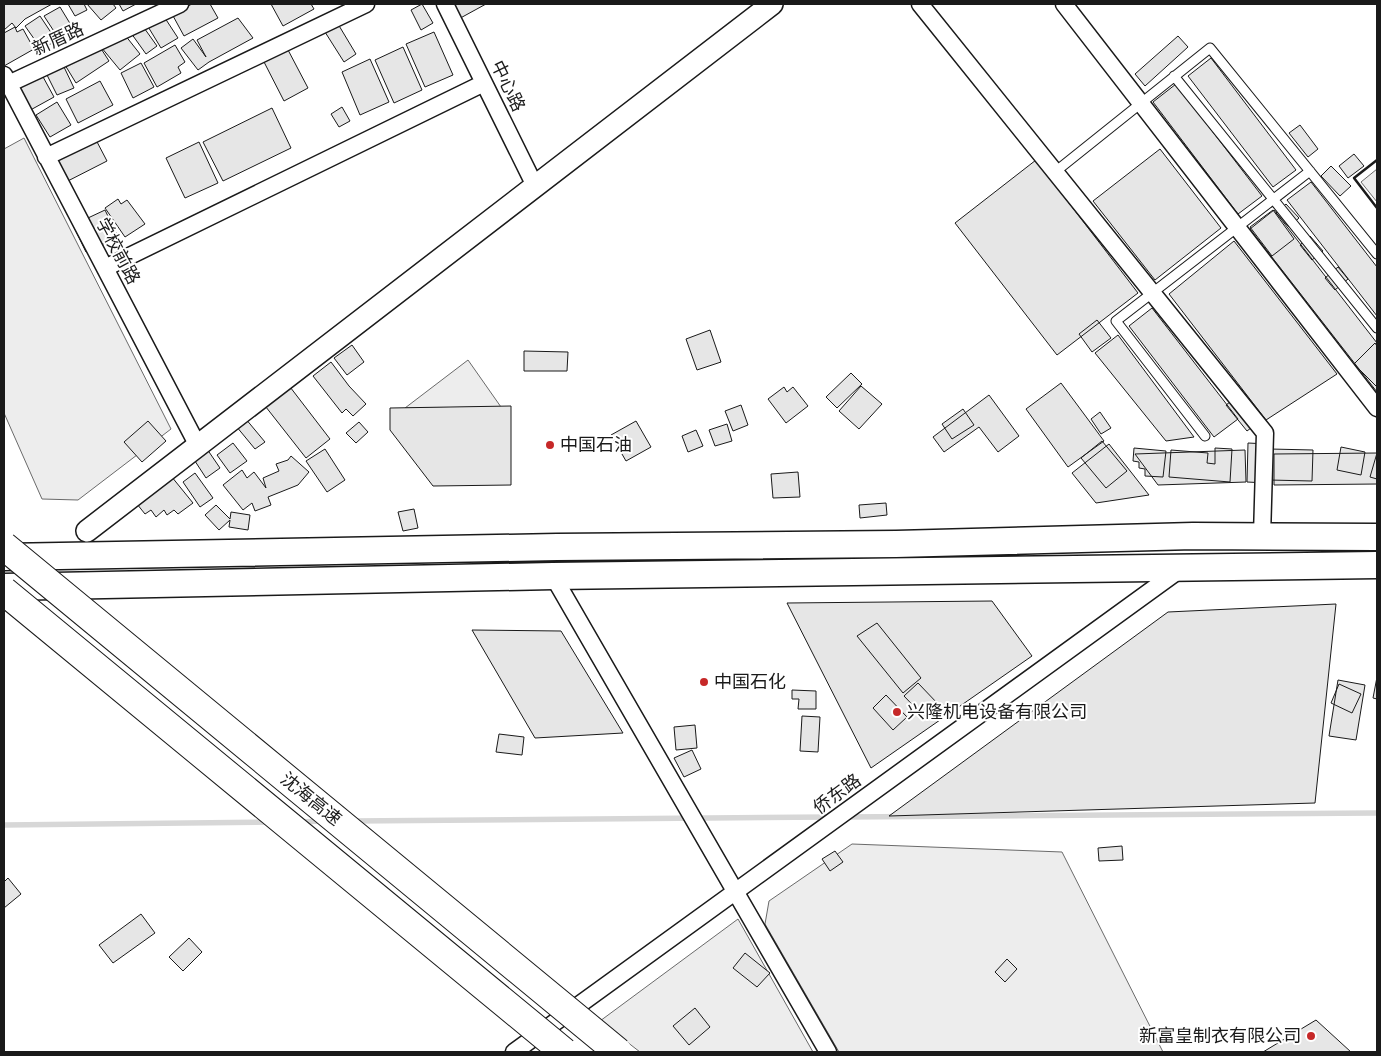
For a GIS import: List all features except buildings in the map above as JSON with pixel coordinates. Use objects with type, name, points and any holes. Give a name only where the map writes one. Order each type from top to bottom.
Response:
[{"type":"highway","name":"沈海高速","points":[[4,546],[618,1052]]},
{"type":"highway","name":"沈海高速","points":[[4,589],[564,1052]]},
{"type":"main road","points":[[4,557],[537,547],[896,544],[1193,536],[1377,537]]},
{"type":"main road","points":[[4,589],[553,576],[1377,565]]},
{"type":"street","name":"新厝路","points":[[5,82],[180,4]]},
{"type":"street","points":[[46,157],[366,4]]},
{"type":"street","name":"中心路","points":[[445,4],[535,186]]},
{"type":"street","points":[[88,531],[772,4]]},
{"type":"street","points":[[920,4],[1266,433],[1262,536]]},
{"type":"street","points":[[1064,4],[1377,408]]},
{"type":"street","name":"学校前路","points":[[5,82],[198,446]]},
{"type":"street","points":[[105,268],[484,83]]},
{"type":"street","name":"侨东路","points":[[514,1052],[1183,567]]},
{"type":"street","points":[[553,576],[828,1052]]},
{"type":"lane","points":[[1055,172],[1210,48],[1377,254]]},
{"type":"lane","points":[[1174,76],[1377,328]]},
{"type":"lane","points":[[1204,436],[1116,321],[1310,171]]},
{"type":"shaded area","points":[[24,138],[171,429],[78,500],[42,499],[4,413],[4,149]]},
{"type":"shaded area","points":[[1377,169],[1377,202],[1361,182]]},
{"type":"shaded area","points":[[468,360],[501,407],[405,408]]},
{"type":"shaded area","points":[[852,844],[1062,852],[1163,1052],[839,1052],[765,924],[769,901]]},
{"type":"shaded area","points":[[738,919],[813,1052],[640,1052],[600,1021]]},
{"type":"waterway","points":[[844,817],[1377,813]]},
{"type":"waterway","points":[[352,821],[830,817]]},
{"type":"waterway","points":[[299,822],[323,821]]},
{"type":"waterway","points":[[4,825],[270,822]]},
{"type":"wall","points":[[1377,160],[1354,178],[1377,208]]},
{"type":"place","name":"中国石油","points":[[550,445]]},
{"type":"place","name":"中国石化","points":[[704,682]]},
{"type":"place","name":"兴隆机电设备有限公司","points":[[897,712]]},
{"type":"place","name":"新富皇制衣有限公司","points":[[1311,1036]]}]
